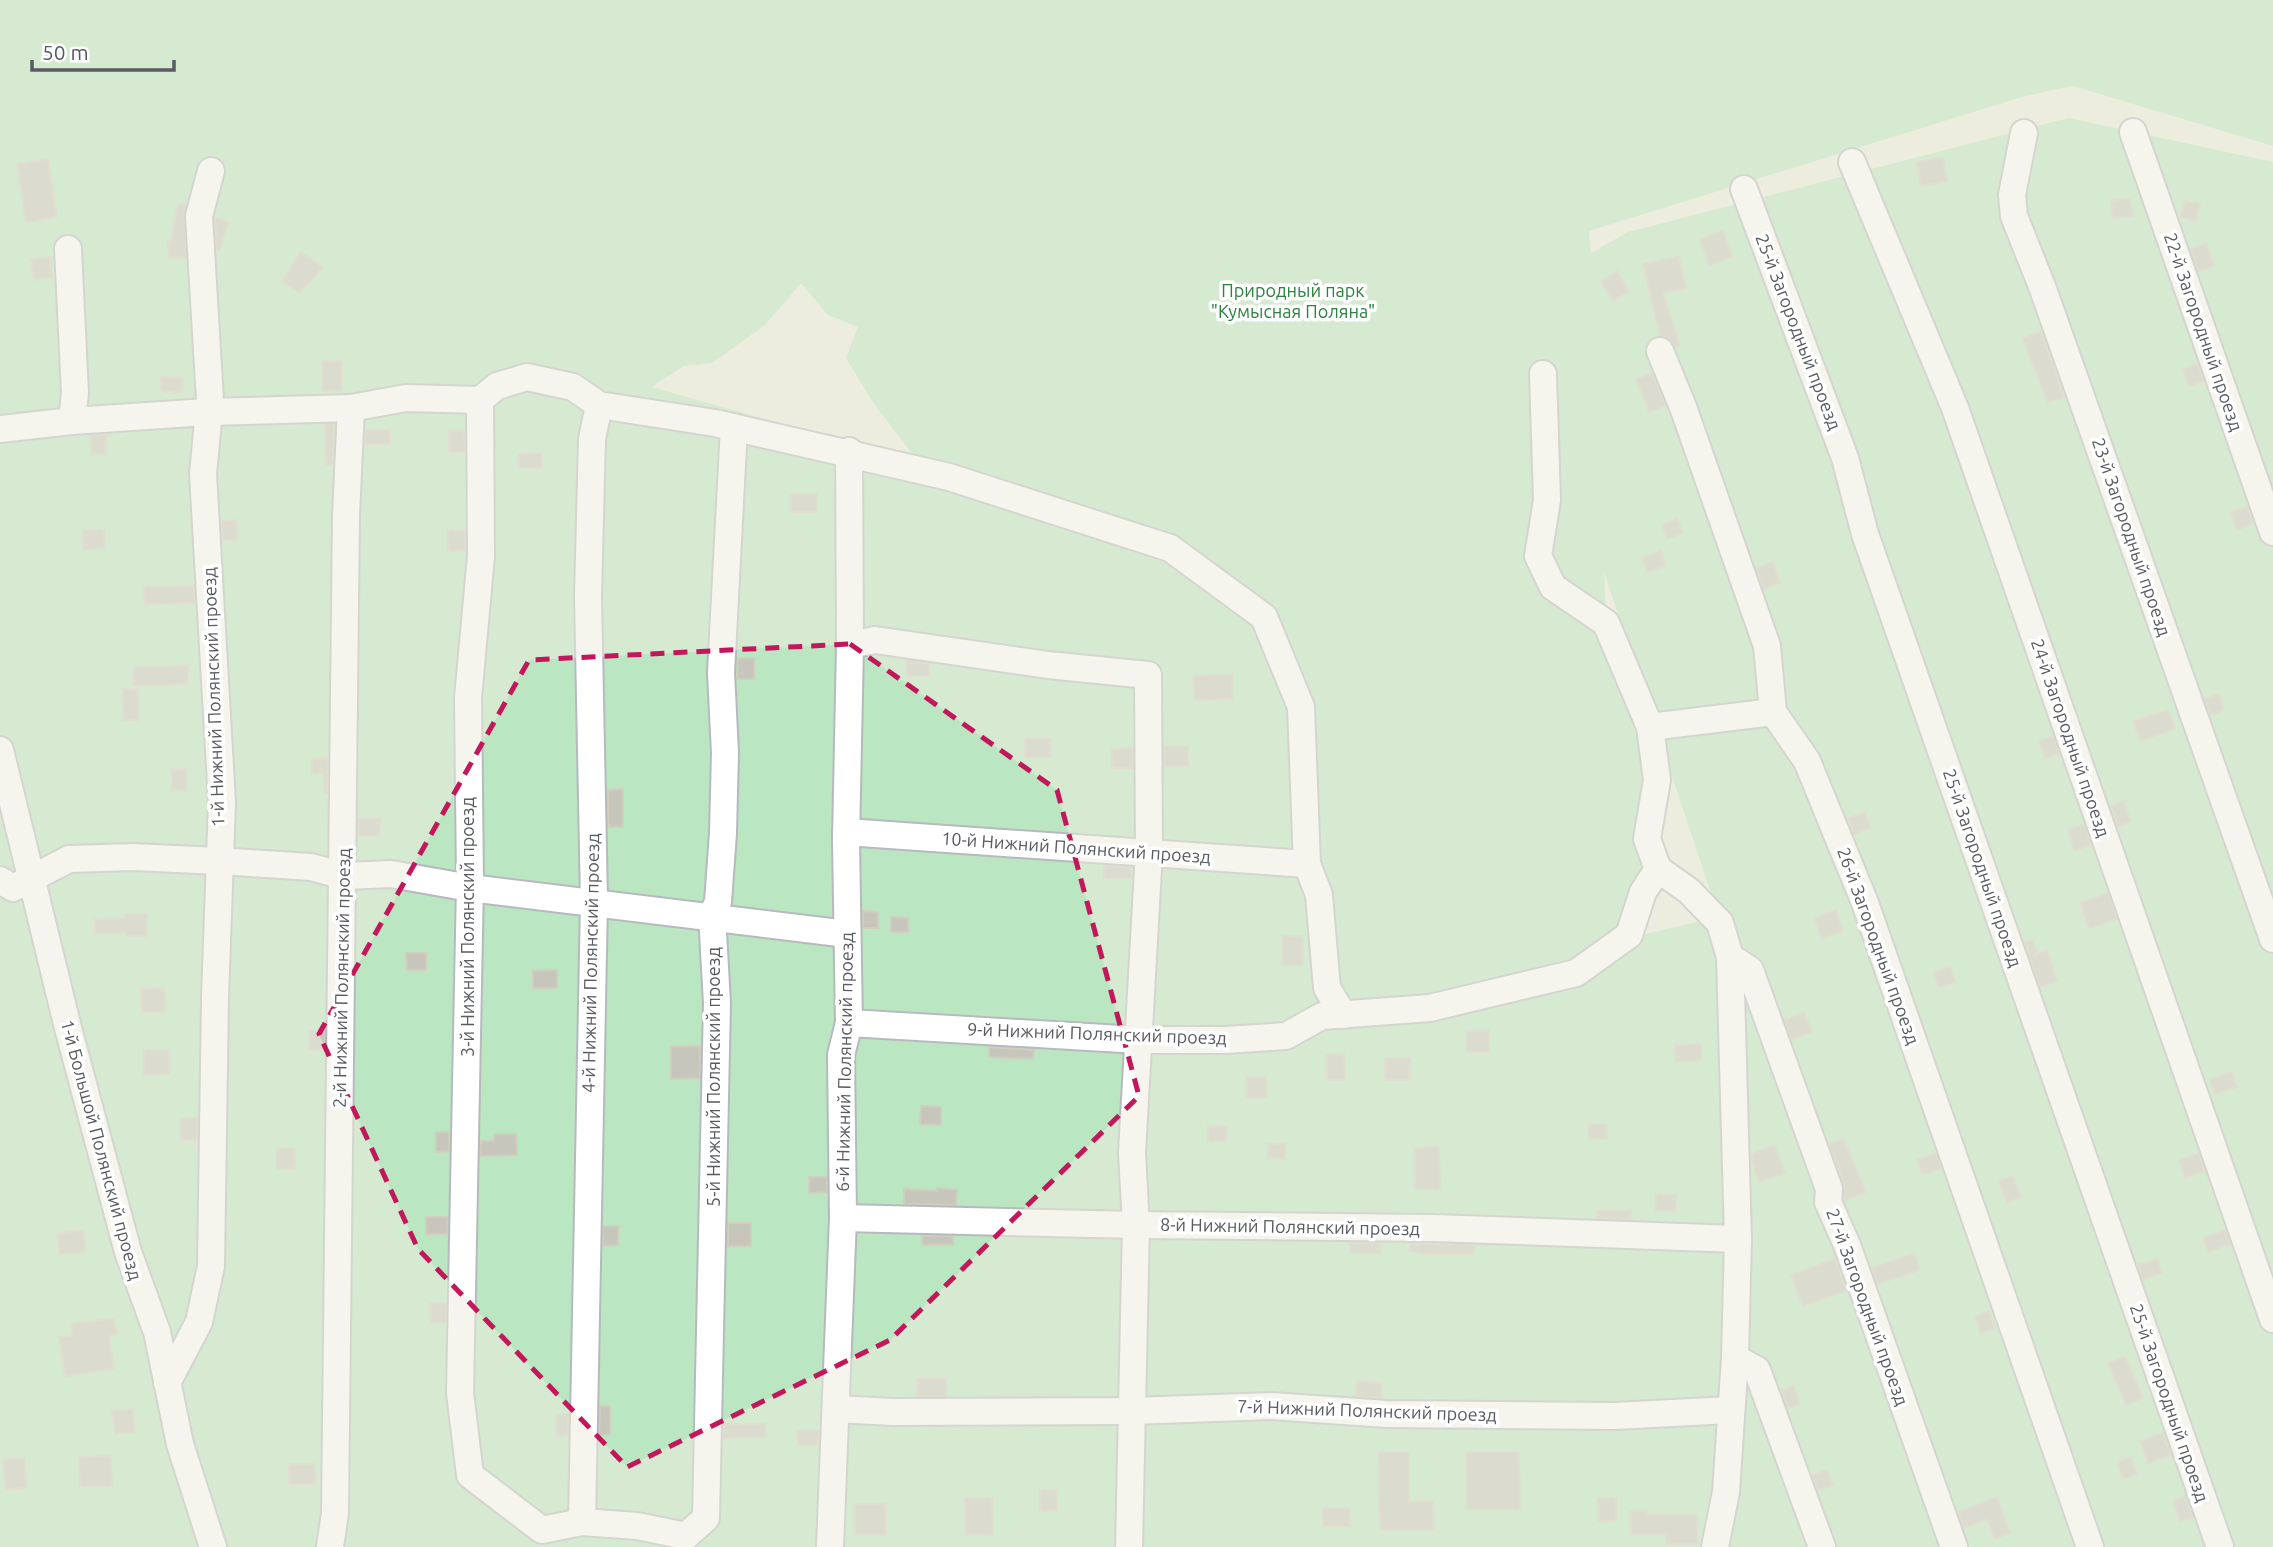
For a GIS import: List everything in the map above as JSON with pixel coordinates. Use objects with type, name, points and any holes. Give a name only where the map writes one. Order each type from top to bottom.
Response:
[{"type":"street","name":"22-й Загородный проезд","points":[[2133,132],[2273,532]]},
{"type":"street","name":"23-й Загородный проезд","points":[[2024,133],[2012,195],[2014,216],[2043,289],[2273,939]]},
{"type":"street","name":"24-й Загородный проезд","points":[[1852,162],[1955,408],[2273,1319]]},
{"type":"street","name":"1-й Нижний Полянский проезд","points":[[167,1383],[200,1322],[211,1266],[219,751],[203,474],[210,400],[199,216],[211,171]]},
{"type":"street","name":"25-й Загородный проезд","points":[[1744,189],[1845,458],[1865,534],[2220,1547]]},
{"type":"street","points":[[68,249],[75,393],[72,421]]},
{"type":"street","name":"26-й Загородный проезд","points":[[1660,351],[1683,407],[1767,646],[1773,712],[1807,761],[1865,903],[2090,1547]]},
{"type":"street","points":[[1543,374],[1547,500],[1538,556],[1553,587],[1606,622],[1650,727],[1657,780],[1647,839],[1658,869],[1689,891],[1720,923],[1730,957],[1738,1239],[1735,1358],[1726,1492],[1715,1547]]},
{"type":"street","points":[[0,429],[207,412],[351,408],[406,398],[489,393],[527,377],[573,387],[599,405],[734,427],[949,477],[1170,548],[1264,617],[1301,707],[1307,864],[1319,895],[1327,988],[1343,1015]]},
{"type":"street","name":"3-й Нижний Полянский проезд","points":[[489,393],[481,556],[468,698],[470,888],[460,1393],[470,1475],[542,1530],[582,1522]]},
{"type":"street","name":"4-й Нижний Полянский проезд","points":[[582,1522],[594,901],[588,596],[592,439],[599,405]]},
{"type":"street","name":"2-й Нижний Полянский проезд","points":[[330,1547],[335,1513],[346,515],[351,408]]},
{"type":"street","name":"5-й Нижний Полянский проезд","points":[[582,1522],[637,1526],[686,1536],[706,1518],[717,1003],[712,915],[718,902],[723,833],[725,753],[720,673],[734,427]]},
{"type":"street","name":"6-й Нижний Полянский проезд","points":[[830,1547],[829,1508],[836,1409],[843,1218],[841,1055],[849,1023],[846,832],[850,645],[849,452]]},
{"type":"street","points":[[850,645],[875,640],[1048,665],[1148,675],[1149,851],[1132,1153],[1136,1225],[1129,1547]]},
{"type":"street","points":[[1650,727],[1773,712]]},
{"type":"street","name":"1-й Большой Полянский проезд","points":[[0,750],[30,880],[128,1252],[158,1332],[180,1444],[213,1547]]},
{"type":"street","name":"10-й Нижний Полянский проезд","points":[[846,832],[1307,864]]},
{"type":"street","points":[[0,880],[13,888],[69,859],[133,857],[219,861],[311,867],[344,876],[391,874],[470,888],[712,915],[771,926],[847,934]]},
{"type":"street","name":"9-й Нижний Полянский проезд","points":[[849,1023],[1139,1040],[1225,1040],[1286,1036],[1322,1016],[1430,1008],[1576,973],[1629,935],[1643,892],[1658,869]]},
{"type":"street","name":"27-й Загородный проезд","points":[[1730,957],[1750,970],[1829,1189],[1828,1202],[1847,1245],[1954,1547]]},
{"type":"street","name":"8-й Нижний Полянский проезд","points":[[843,1218],[1433,1228],[1738,1239]]},
{"type":"street","points":[[1735,1358],[1757,1370],[1822,1547]]},
{"type":"street","name":"7-й Нижний Полянский проезд","points":[[836,1409],[893,1412],[1132,1411],[1271,1406],[1387,1414],[1615,1416],[1730,1410]]},
{"type":"highlighted area","points":[[850,644],[1057,790],[1139,1096],[890,1340],[627,1467],[418,1249],[319,1034],[529,660]]},
{"type":"green space","name":"Природный парк \"Кумысная Поляна\"","points":[[0,0],[2273,0],[2273,146],[2073,86],[2025,96],[1589,231],[1591,253],[1628,232],[2069,118],[2273,162],[2273,1547],[0,1547]],"holes":[[[801,283],[828,315],[858,327],[846,358],[872,401],[919,463],[652,387],[684,366],[712,363],[765,325]],[[1604,572],[1719,917],[1597,945],[1616,933],[1663,845],[1656,791],[1607,637]]]},
{"type":"building","points":[[1943,157],[1947,181],[1921,186],[1917,162]]},
{"type":"building","points":[[48,159],[57,217],[26,222],[17,164]]},
{"type":"building","points":[[2130,198],[2133,216],[2113,218],[2111,201]]},
{"type":"building","points":[[2185,201],[2200,204],[2196,221],[2181,217]]},
{"type":"building","points":[[178,204],[186,205],[186,257],[169,258],[168,241],[171,241]]},
{"type":"building","points":[[215,218],[229,222],[219,250],[217,249]]},
{"type":"building","points":[[1723,231],[1732,257],[1709,265],[1700,239]]},
{"type":"building","points":[[2206,243],[2214,266],[2198,271],[2190,249]]},
{"type":"building","points":[[301,252],[323,267],[300,293],[282,281]]},
{"type":"building","points":[[50,257],[52,278],[34,280],[31,259]]},
{"type":"building","points":[[1679,257],[1686,288],[1663,293],[1680,345],[1675,347],[1669,338],[1660,336],[1643,264]]},
{"type":"building","points":[[1617,271],[1629,291],[1613,301],[1601,281]]},
{"type":"building","points":[[2041,332],[2064,397],[2048,402],[2022,338]]},
{"type":"building","points":[[322,361],[342,361],[342,391],[322,391]]},
{"type":"building","points":[[2197,364],[2204,381],[2189,386],[2183,369]]},
{"type":"building","points":[[1652,373],[1666,406],[1649,412],[1636,379]]},
{"type":"building","points":[[161,377],[183,377],[182,392],[161,391]]},
{"type":"building","points":[[325,424],[334,424],[333,465],[326,465]]},
{"type":"building","points":[[366,430],[390,430],[390,444],[365,444]]},
{"type":"building","points":[[449,430],[464,430],[465,452],[449,452]]},
{"type":"building","points":[[106,435],[106,455],[92,455],[91,436]]},
{"type":"building","points":[[542,453],[542,468],[519,468],[518,454]]},
{"type":"building","points":[[790,494],[817,494],[817,512],[790,512]]},
{"type":"building","points":[[2247,507],[2253,524],[2237,530],[2231,512]]},
{"type":"building","points":[[1677,519],[1683,533],[1667,539],[1662,525]]},
{"type":"building","points":[[236,520],[237,540],[223,540],[221,521]]},
{"type":"building","points":[[83,530],[104,530],[104,548],[84,549]]},
{"type":"building","points":[[448,531],[465,531],[465,551],[448,551]]},
{"type":"building","points":[[1661,551],[1666,566],[1647,572],[1642,558]]},
{"type":"building","points":[[1773,562],[1780,583],[1764,589],[1756,568]]},
{"type":"building","points":[[194,586],[195,603],[145,604],[144,587]]},
{"type":"building","points":[[738,658],[754,658],[754,679],[737,679]]},
{"type":"building","points":[[906,660],[929,664],[929,676],[907,676]]},
{"type":"building","points":[[188,665],[188,684],[133,685],[133,668]]},
{"type":"building","points":[[1232,675],[1232,699],[1194,700],[1193,676]]},
{"type":"building","points":[[123,689],[138,689],[139,720],[124,720]]},
{"type":"building","points":[[2219,694],[2224,710],[2211,715],[2205,699]]},
{"type":"building","points":[[2168,710],[2175,729],[2140,741],[2133,721]]},
{"type":"building","points":[[2053,736],[2059,754],[2045,758],[2039,741]]},
{"type":"building","points":[[1025,739],[1051,739],[1051,757],[1025,757]]},
{"type":"building","points":[[1164,746],[1188,746],[1188,766],[1164,767]]},
{"type":"building","points":[[1133,748],[1133,768],[1112,768],[1112,749]]},
{"type":"building","points":[[328,758],[327,793],[324,793],[324,773],[312,773],[312,759]]},
{"type":"building","points":[[172,769],[187,769],[187,791],[172,791]]},
{"type":"building","points":[[623,789],[623,827],[608,827],[608,790]]},
{"type":"building","points":[[2124,801],[2131,822],[2118,826],[2111,806]]},
{"type":"building","points":[[1865,812],[1870,828],[1854,834],[1848,818]]},
{"type":"building","points":[[358,819],[380,819],[380,836],[358,836]]},
{"type":"building","points":[[2084,825],[2091,845],[2074,851],[2068,830]]},
{"type":"building","points":[[1104,866],[1131,868],[1131,878],[1104,878]]},
{"type":"building","points":[[2108,893],[2117,919],[2089,928],[2080,903]]},
{"type":"building","points":[[1836,910],[1843,931],[1822,939],[1814,918]]},
{"type":"building","points":[[863,911],[878,912],[878,928],[863,928]]},
{"type":"building","points":[[125,914],[147,914],[147,936],[126,936],[126,932],[95,934],[95,919],[125,918]]},
{"type":"building","points":[[891,917],[908,918],[908,932],[891,932]]},
{"type":"building","points":[[1283,936],[1303,936],[1303,965],[1283,965]]},
{"type":"building","points":[[2033,940],[2038,953],[2034,955],[2047,950],[2057,981],[2040,987],[2025,942]]},
{"type":"building","points":[[406,953],[426,953],[426,970],[407,970]]},
{"type":"building","points":[[1950,966],[1956,982],[1939,988],[1933,973]]},
{"type":"building","points":[[557,970],[557,988],[533,988],[533,971]]},
{"type":"building","points":[[164,988],[165,1012],[142,1012],[141,989]]},
{"type":"building","points":[[1804,1012],[1812,1032],[1792,1039],[1785,1020]]},
{"type":"building","points":[[1489,1030],[1489,1052],[1466,1052],[1466,1031]]},
{"type":"building","points":[[309,1031],[325,1031],[324,1050],[309,1050]]},
{"type":"building","points":[[1701,1044],[1701,1060],[1676,1061],[1675,1045]]},
{"type":"building","points":[[700,1046],[700,1078],[671,1079],[671,1047]]},
{"type":"building","points":[[989,1047],[1034,1050],[1033,1059],[989,1057]]},
{"type":"building","points":[[144,1050],[169,1050],[170,1074],[144,1075]]},
{"type":"building","points":[[1326,1054],[1344,1054],[1345,1080],[1327,1080]]},
{"type":"building","points":[[1385,1058],[1410,1058],[1410,1080],[1385,1080]]},
{"type":"building","points":[[2232,1072],[2237,1087],[2215,1094],[2210,1079]]},
{"type":"building","points":[[1246,1077],[1266,1077],[1267,1098],[1246,1098]]},
{"type":"building","points":[[921,1106],[941,1107],[941,1125],[920,1124]]},
{"type":"building","points":[[180,1118],[197,1118],[197,1140],[181,1140]]},
{"type":"building","points":[[1588,1124],[1607,1124],[1607,1139],[1588,1139]]},
{"type":"building","points":[[1208,1126],[1227,1126],[1227,1140],[1208,1141]]},
{"type":"building","points":[[436,1132],[449,1132],[449,1151],[436,1152]]},
{"type":"building","points":[[494,1134],[516,1134],[517,1155],[480,1156],[481,1141],[494,1141]]},
{"type":"building","points":[[1843,1139],[1866,1192],[1845,1200],[1844,1184],[1829,1144]]},
{"type":"building","points":[[1268,1144],[1285,1144],[1285,1159],[1268,1159]]},
{"type":"building","points":[[1774,1145],[1785,1173],[1758,1182],[1751,1154]]},
{"type":"building","points":[[1439,1147],[1440,1189],[1415,1189],[1414,1148]]},
{"type":"building","points":[[276,1148],[295,1148],[295,1168],[276,1169]]},
{"type":"building","points":[[1936,1153],[1941,1168],[1923,1175],[1917,1160]]},
{"type":"building","points":[[2199,1153],[2205,1171],[2185,1178],[2179,1160]]},
{"type":"building","points":[[2013,1176],[2021,1197],[2007,1203],[1999,1181]]},
{"type":"building","points":[[809,1177],[827,1177],[827,1192],[809,1193]]},
{"type":"building","points":[[937,1188],[957,1190],[956,1205],[904,1204],[904,1189],[937,1191]]},
{"type":"building","points":[[1656,1195],[1676,1195],[1676,1211],[1656,1211]]},
{"type":"building","points":[[1631,1210],[1631,1219],[1597,1218],[1597,1211]]},
{"type":"building","points":[[426,1217],[448,1217],[447,1234],[426,1234]]},
{"type":"building","points":[[728,1223],[751,1223],[751,1246],[728,1246]]},
{"type":"building","points":[[603,1226],[618,1226],[618,1245],[603,1246]]},
{"type":"building","points":[[83,1230],[85,1252],[59,1254],[57,1233]]},
{"type":"building","points":[[2225,1230],[2230,1244],[2208,1252],[2203,1238]]},
{"type":"building","points":[[922,1236],[953,1236],[953,1245],[923,1245]]},
{"type":"building","points":[[1350,1243],[1380,1243],[1380,1253],[1350,1253]]},
{"type":"building","points":[[1411,1244],[1475,1246],[1474,1254],[1428,1254],[1409,1251]]},
{"type":"building","points":[[1914,1253],[1920,1270],[1877,1284],[1872,1268]]},
{"type":"building","points":[[1835,1259],[1846,1291],[1803,1306],[1791,1275]]},
{"type":"building","points":[[2157,1259],[2162,1273],[2143,1280],[2138,1265]]},
{"type":"building","points":[[430,1303],[446,1303],[446,1323],[431,1323]]},
{"type":"building","points":[[1989,1311],[1995,1328],[1981,1333],[1975,1317]]},
{"type":"building","points":[[114,1318],[117,1334],[109,1336],[114,1369],[65,1376],[59,1337],[72,1336],[71,1324]]},
{"type":"building","points":[[2125,1356],[2143,1398],[2126,1405],[2108,1363]]},
{"type":"building","points":[[917,1379],[946,1379],[947,1396],[917,1396]]},
{"type":"building","points":[[1357,1381],[1382,1383],[1381,1398],[1356,1396]]},
{"type":"building","points":[[1794,1386],[1800,1404],[1788,1408],[1781,1390]]},
{"type":"building","points":[[600,1406],[610,1406],[610,1435],[599,1435]]},
{"type":"building","points":[[133,1409],[135,1432],[115,1434],[112,1411]]},
{"type":"building","points":[[556,1414],[568,1414],[568,1435],[557,1436]]},
{"type":"building","points":[[724,1424],[765,1424],[765,1437],[723,1438]]},
{"type":"building","points":[[797,1430],[819,1430],[818,1445],[798,1445]]},
{"type":"building","points":[[2163,1433],[2171,1455],[2148,1463],[2140,1441]]},
{"type":"building","points":[[1379,1452],[1409,1452],[1409,1502],[1433,1501],[1434,1530],[1380,1530]]},
{"type":"building","points":[[1466,1452],[1519,1452],[1520,1509],[1467,1509]]},
{"type":"building","points":[[111,1456],[112,1486],[80,1486],[79,1457]]},
{"type":"building","points":[[2131,1457],[2137,1474],[2123,1479],[2117,1462]]},
{"type":"building","points":[[24,1458],[27,1487],[6,1490],[3,1460]]},
{"type":"building","points":[[289,1464],[315,1464],[316,1484],[289,1484]]},
{"type":"building","points":[[1827,1470],[1833,1485],[1818,1491],[1812,1475]]},
{"type":"building","points":[[1040,1490],[1057,1490],[1057,1511],[1040,1511]]},
{"type":"building","points":[[2185,1496],[2193,1517],[2180,1521],[2173,1501]]},
{"type":"building","points":[[1997,1497],[2010,1533],[1995,1539],[1987,1519],[1964,1528],[1958,1512]]},
{"type":"building","points":[[965,1498],[992,1498],[993,1535],[965,1535]]},
{"type":"building","points":[[1598,1498],[1616,1498],[1616,1521],[1598,1522]]},
{"type":"building","points":[[854,1504],[886,1504],[886,1535],[855,1535]]},
{"type":"building","points":[[1323,1508],[1350,1508],[1350,1526],[1323,1526]]},
{"type":"building","points":[[1647,1510],[1647,1515],[1697,1515],[1698,1544],[1666,1544],[1666,1535],[1631,1535],[1630,1511]]}]
